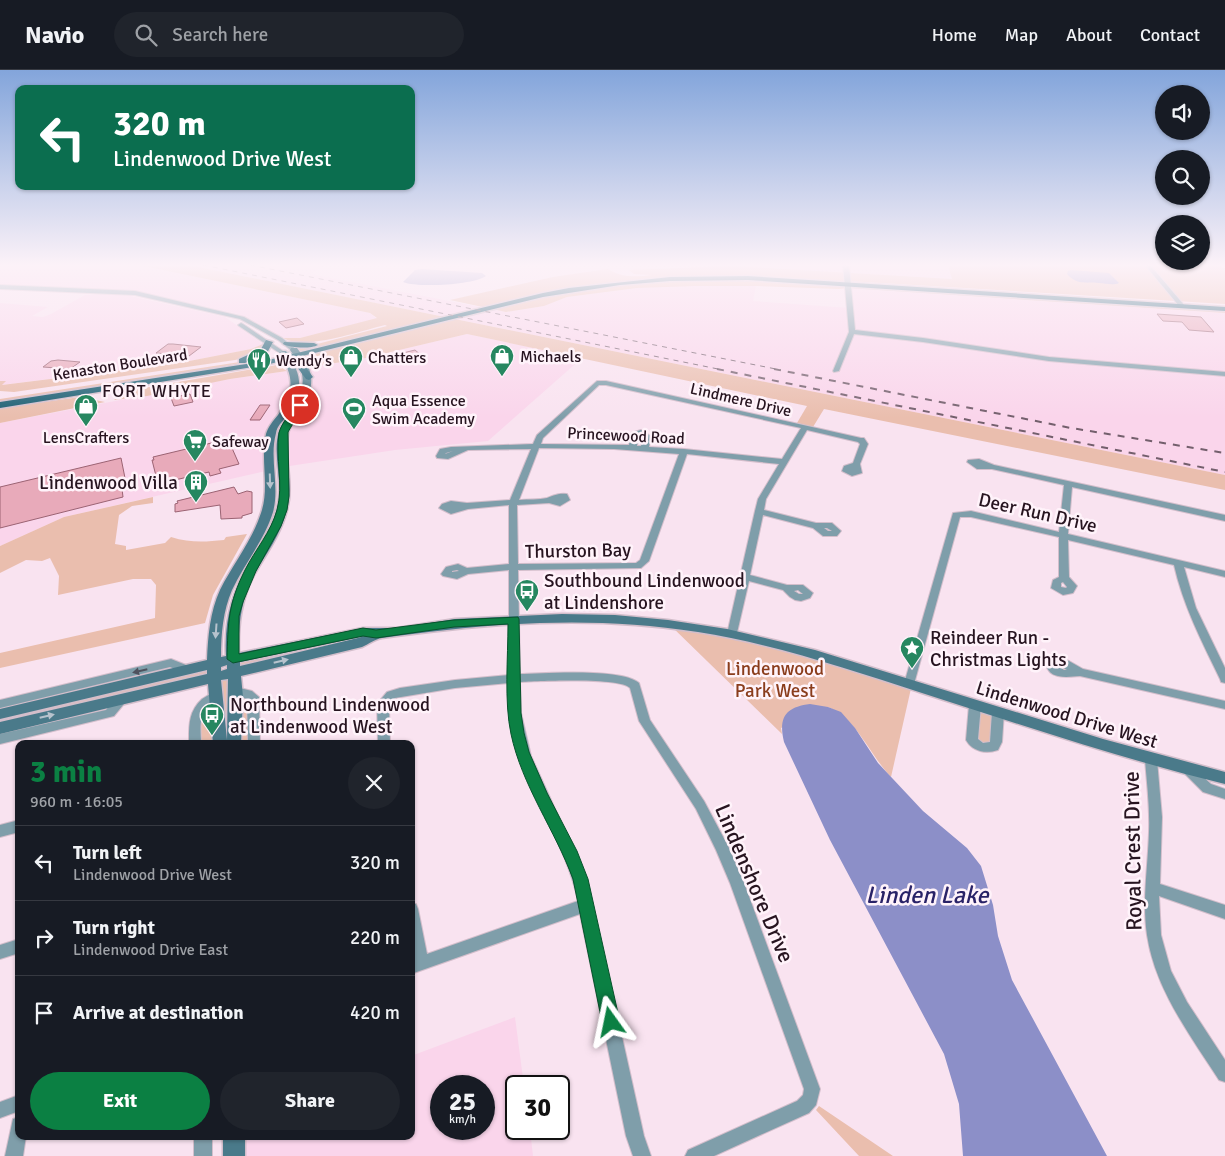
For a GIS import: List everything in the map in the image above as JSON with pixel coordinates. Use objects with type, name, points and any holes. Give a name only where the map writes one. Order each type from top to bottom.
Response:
[{"type":"main road","name":"Kenaston Boulevard","points":[[0,405],[266,363],[314,345],[434,316]]},
{"type":"main road","name":"Kenaston Boulevard","points":[[0,397],[291,353],[322,351],[461,316]]},
{"type":"main road","points":[[242,361],[264,351],[269,342]]},
{"type":"main road","points":[[304,364],[322,351]]},
{"type":"main road","points":[[291,353],[308,378]]},
{"type":"main road","points":[[266,363],[281,364],[292,368]]},
{"type":"street","points":[[232,316],[234,320],[269,342],[291,353]]},
{"type":"street","points":[[232,316],[242,318],[304,364],[309,384],[306,394],[284,432],[284,496],[282,510],[276,526],[250,571],[237,602],[234,616],[233,666],[236,691],[234,740]]},
{"type":"street","points":[[836,371],[852,332],[851,316]]},
{"type":"street","points":[[852,332],[923,340],[1049,359],[1225,374]]},
{"type":"street","points":[[220,740],[214,670],[217,618],[227,588],[267,512],[270,498],[271,432],[296,388],[297,379],[292,368],[291,353]]},
{"type":"street","name":"Lindmere Drive","points":[[537,446],[544,431],[594,385],[602,383],[805,427],[762,500],[732,634]]},
{"type":"street","points":[[805,427],[861,440],[864,444],[856,464]]},
{"type":"street","points":[[633,447],[634,435],[641,432],[647,436],[645,448]]},
{"type":"street","points":[[537,446],[513,503],[515,713],[522,752],[540,794],[572,855],[580,879],[635,1136],[642,1156]]},
{"type":"street","name":"Princewood Road","points":[[465,449],[537,446],[633,447],[784,462]]},
{"type":"street","name":"Thurston Bay","points":[[514,567],[638,566],[644,561],[684,451]]},
{"type":"street","name":"Deer Run Drive","points":[[992,467],[1225,518]]},
{"type":"street","points":[[1064,578],[1063,536],[1068,485]]},
{"type":"street","points":[[466,506],[549,500]]},
{"type":"street","points":[[759,511],[816,526]]},
{"type":"street","name":"Deer Run Drive","points":[[909,684],[956,515],[971,514],[1225,574]]},
{"type":"street","points":[[1178,563],[1190,603],[1225,679]]},
{"type":"street","points":[[466,571],[514,567]]},
{"type":"street","points":[[744,577],[787,588]]},
{"type":"street","name":"Lindenwood Drive West","points":[[0,728],[122,699],[214,670],[362,642],[376,634],[454,624],[514,619],[601,618],[669,624],[732,634],[802,650],[1151,760],[1225,778]]},
{"type":"street","name":"Lindenwood Drive West","points":[[0,704],[171,663],[187,670]]},
{"type":"street","name":"Lindenwood Drive West","points":[[0,714],[187,670],[214,670]]},
{"type":"street","points":[[1080,672],[1225,705]]},
{"type":"street","name":"Lindenshore Drive","points":[[384,740],[383,704],[391,695],[413,689],[515,678],[621,679],[633,684],[645,721],[708,818],[737,883],[812,1089],[810,1098],[803,1107],[694,1156]]},
{"type":"street","points":[[236,691],[253,697],[254,740]]},
{"type":"street","points":[[195,740],[196,712],[199,706],[216,695]]},
{"type":"street","name":"Lindenwood Drive West","points":[[0,739],[110,713],[122,699]]},
{"type":"street","points":[[975,705],[972,740],[976,745],[982,747],[994,747],[998,712]]},
{"type":"street","name":"Royal Crest Drive","points":[[1151,760],[1156,816],[1154,936],[1161,963],[1184,1011],[1225,1074]]},
{"type":"street","name":"Lindenwood Drive West","points":[[1187,770],[1207,788],[1225,794]]},
{"type":"street","points":[[0,831],[15,827]]},
{"type":"street","points":[[1154,888],[1225,912]]},
{"type":"street","points":[[416,966],[586,905]]},
{"type":"street","points":[[0,952],[15,947]]},
{"type":"street","points":[[0,1110],[15,1104]]},
{"type":"street","points":[[14,1156],[17,1140]]},
{"type":"street","points":[[203,1140],[203,1156]]},
{"type":"street","points":[[234,1140],[234,1156]]},
{"type":"shaded area","points":[[0,316],[219,316],[225,317],[263,344],[251,349],[179,363],[1,385],[5,381],[0,381]]},
{"type":"shaded area","points":[[241,316],[373,316],[377,319],[300,338],[283,338]]},
{"type":"shaded area","points":[[438,316],[1225,316],[1225,475]]},
{"type":"shaded area","points":[[467,334],[582,358],[488,441],[395,450],[283,467],[283,432],[307,394],[306,367],[357,360]]},
{"type":"shaded area","points":[[294,370],[297,379],[271,432],[270,470],[64,517],[0,546],[0,423],[230,379]]},
{"type":"shaded area","points":[[515,1017],[523,1075],[505,1075],[505,1140],[531,1140],[533,1156],[234,1156],[234,1140],[415,1140],[415,1054]]},
{"type":"green space","points":[[374,316],[438,316],[1225,475],[1225,490],[824,409],[813,427],[797,423],[807,406],[467,334],[357,360],[306,367],[304,363],[320,351],[299,356],[294,350],[387,326],[318,341],[293,341],[283,338],[300,338],[377,318]]},
{"type":"green space","points":[[263,344],[262,350],[248,357],[235,360],[14,392],[0,391],[0,381],[6,381],[2,385],[179,363],[251,349]]},
{"type":"green space","points":[[273,357],[150,380],[0,403],[0,399]]},
{"type":"green space","points":[[277,365],[287,371],[230,379],[147,396],[114,400],[121,394],[132,390]]},
{"type":"green space","points":[[80,397],[105,402],[0,423],[0,408]]},
{"type":"green space","points":[[153,497],[153,503],[132,506],[119,515],[115,544],[126,546],[126,550],[165,543],[171,537],[204,542],[224,540],[226,537],[247,534],[213,595],[205,623],[0,668],[0,653],[155,618],[156,585],[151,579],[133,579],[58,595],[59,576],[50,558],[42,561],[26,560],[0,573],[0,546],[64,517]]},
{"type":"green space","name":"Lindenwood Park West","points":[[669,624],[732,634],[912,684],[891,777],[847,719],[828,707],[781,728],[782,734]]},
{"type":"green space","points":[[376,634],[234,672],[233,659]]},
{"type":"green space","points":[[171,663],[187,670],[214,664],[215,676],[234,672],[236,691],[248,694],[254,740],[195,740],[196,712],[216,695],[215,677],[122,699],[110,713],[0,739],[0,704]]},
{"type":"green space","points":[[975,705],[998,712],[988,748],[972,735]]},
{"type":"green space","points":[[819,1106],[893,1156],[859,1156],[816,1110]]},
{"type":"water","name":"Linden Lake","points":[[810,704],[828,707],[841,712],[855,728],[878,763],[923,811],[967,848],[981,866],[993,905],[998,936],[1012,980],[1107,1156],[963,1156],[959,1104],[944,1054],[830,840],[784,742],[782,726],[786,715],[795,708]]},
{"type":"building","points":[[1158,316],[1201,317],[1214,332],[1189,330],[1182,322],[1163,321]]},
{"type":"building","points":[[297,318],[304,324],[286,328],[279,322]]},
{"type":"building","points":[[168,344],[201,347],[189,356],[156,353]]},
{"type":"building","points":[[415,350],[421,355],[401,360],[395,355]]},
{"type":"building","points":[[51,361],[80,362],[70,369],[43,367]]},
{"type":"building","points":[[190,394],[193,402],[174,406],[171,398]]},
{"type":"building","points":[[260,405],[270,405],[260,420],[250,420]]},
{"type":"building","name":"Safeway","points":[[228,439],[239,464],[219,469],[221,473],[210,476],[209,472],[158,484],[152,460],[154,460],[153,457]]},
{"type":"building","points":[[121,458],[127,488],[122,489],[123,497],[0,528],[0,487]]},
{"type":"building","name":"Lindenwood Villa","points":[[234,487],[238,494],[247,491],[252,492],[252,513],[242,516],[242,518],[221,519],[220,505],[175,512],[177,501]]},
{"type":"railway","points":[[454,316],[723,370]]},
{"type":"railway","points":[[506,316],[781,370]]},
{"type":"railway","points":[[717,369],[1225,472]]},
{"type":"railway","points":[[774,369],[1071,428],[1225,453]]},
{"type":"place","name":"Michaels","points":[[502,377]]},
{"type":"place","name":"Chatters","points":[[351,378]]},
{"type":"place","name":"Wendy's","points":[[259,381]]},
{"type":"place","name":"LensCrafters","points":[[86,427]]},
{"type":"place","name":"Aqua Essence Swim Academy","points":[[354,430]]},
{"type":"place","name":"Safeway","points":[[195,462]]},
{"type":"place","name":"Lindenwood Villa","points":[[196,503]]},
{"type":"place","name":"Southbound Lindenwood at Lindenshore","points":[[527,612]]},
{"type":"place","name":"Reindeer Run - Christmas Lights","points":[[912,669]]},
{"type":"place","name":"Northbound Lindenwood at Lindenwood West","points":[[212,736]]},
{"type":"district","name":"FORT WHYTE","points":[[157,391]]},
{"type":"route","points":[[300,405],[284,432],[284,503],[282,510],[276,526],[242,587],[237,602],[233,629],[233,659],[363,632],[376,634],[454,624],[514,619],[517,733],[522,752],[540,794],[572,855],[580,879],[611,1022]]}]
